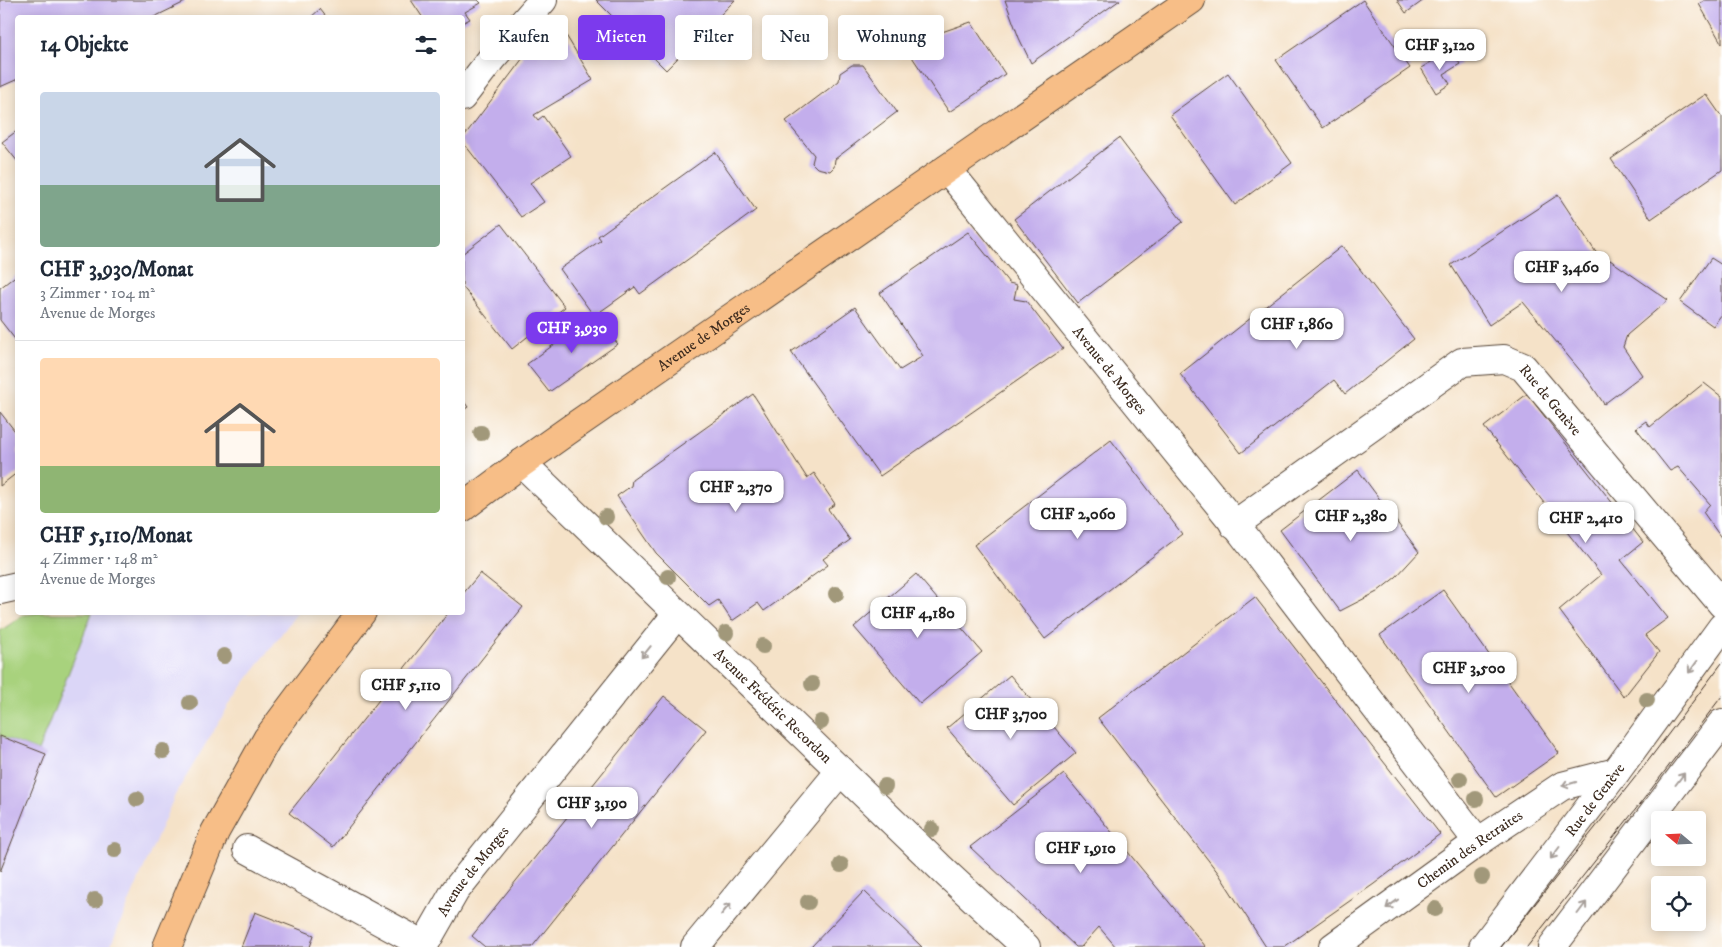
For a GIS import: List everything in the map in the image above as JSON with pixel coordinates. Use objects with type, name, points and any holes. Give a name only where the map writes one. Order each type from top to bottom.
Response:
[{"type":"main road","name":"Avenue de Morges","points":[[465,506],[522,463],[1192,0]]},
{"type":"main road","points":[[167,947],[215,832],[267,739],[360,615]]},
{"type":"street","points":[[465,93],[492,58],[543,0]]},
{"type":"street","name":"Avenue de Morges","points":[[947,169],[1234,525],[1478,842]]},
{"type":"street","name":"Rue de Genève","points":[[1234,525],[1462,362],[1504,359],[1523,367],[1722,604]]},
{"type":"street","name":"Avenue Frédéric Recordon","points":[[522,463],[947,874],[1026,947]]},
{"type":"street","points":[[0,590],[15,587]]},
{"type":"street","name":"Avenue de Morges","points":[[246,849],[423,946],[455,891],[677,614]]},
{"type":"street","name":"Rue de Genève","points":[[1483,947],[1616,772],[1722,627]]},
{"type":"street","points":[[1552,947],[1722,723]]},
{"type":"street","points":[[695,947],[841,770]]},
{"type":"street","name":"Chemin des Retraites","points":[[1333,947],[1478,842],[1562,786],[1616,772]]},
{"type":"shaded area","points":[[24,615],[296,615],[232,700],[175,795],[110,947],[0,947],[0,631]]},
{"type":"green space","points":[[24,615],[91,615],[38,751],[0,736],[0,631]]},
{"type":"building","points":[[0,0],[184,0],[185,2],[158,15],[15,15],[15,80],[0,87]]},
{"type":"building","points":[[411,0],[478,0],[481,3],[465,12],[470,19],[465,22],[465,15],[421,15]]},
{"type":"building","points":[[596,0],[735,0],[720,15],[675,15],[676,60],[666,70],[656,60],[665,60],[665,15],[611,15]]},
{"type":"building","points":[[1005,0],[1120,0],[1031,63],[1019,38]]},
{"type":"building","points":[[1363,0],[1410,68],[1323,128],[1276,60]]},
{"type":"building","points":[[1397,0],[1424,0],[1406,13]]},
{"type":"building","points":[[1705,0],[1722,0],[1722,44],[1699,4]]},
{"type":"building","points":[[320,9],[325,15],[313,15]]},
{"type":"building","points":[[971,22],[1005,74],[949,112],[914,60],[944,60],[944,31]]},
{"type":"building","points":[[568,39],[578,55],[578,60],[581,60],[593,80],[534,115],[538,120],[543,116],[571,156],[530,183],[544,202],[521,217],[465,145],[465,135],[521,60],[568,60]]},
{"type":"building","points":[[1451,50],[1460,64],[1444,74],[1450,84],[1436,93],[1421,68]]},
{"type":"building","points":[[852,65],[863,65],[897,112],[835,159],[834,167],[830,171],[817,168],[812,163],[814,155],[786,121],[839,81],[840,73]]},
{"type":"building","points":[[1228,73],[1292,163],[1235,205],[1170,115]]},
{"type":"building","points":[[1706,94],[1722,117],[1722,170],[1651,219],[1611,159]]},
{"type":"building","points":[[15,132],[15,158],[2,142]]},
{"type":"building","points":[[1119,138],[1183,222],[1078,303],[1014,219]]},
{"type":"building","points":[[715,152],[756,210],[640,294],[635,287],[594,316],[560,269],[601,240],[598,236]]},
{"type":"building","points":[[1558,195],[1597,254],[1566,275],[1573,284],[1610,260],[1668,300],[1627,335],[1623,347],[1642,375],[1604,404],[1588,380],[1523,302],[1489,325],[1451,265]]},
{"type":"building","points":[[501,224],[565,307],[512,349],[465,290],[465,252]]},
{"type":"building","points":[[968,232],[1009,283],[1017,285],[1014,299],[1026,301],[1063,349],[880,476],[791,352],[855,307],[900,370],[923,356],[880,293]]},
{"type":"building","points":[[1342,246],[1414,339],[1345,394],[1334,380],[1241,453],[1180,374]]},
{"type":"building","points":[[1711,258],[1722,265],[1722,314],[1713,326],[1680,302]]},
{"type":"building","points":[[15,276],[15,339],[0,320],[0,288]]},
{"type":"building","points":[[594,316],[618,344],[549,392],[527,364]]},
{"type":"building","points":[[1704,383],[1722,397],[1722,539],[1703,512],[1710,504],[1678,467],[1670,471],[1636,428],[1646,421],[1650,427]]},
{"type":"building","points":[[753,394],[807,478],[814,473],[835,504],[828,509],[850,540],[823,559],[828,565],[764,611],[758,603],[732,621],[718,600],[709,606],[656,553],[617,496],[631,486],[632,480]]},
{"type":"building","points":[[1527,394],[1643,542],[1621,560],[1668,618],[1645,635],[1659,652],[1624,697],[1559,610],[1601,575],[1484,427]]},
{"type":"building","points":[[0,412],[15,431],[15,474],[0,486]]},
{"type":"building","points":[[1111,440],[1182,534],[1045,639],[974,545]]},
{"type":"building","points":[[1358,470],[1419,552],[1396,577],[1377,592],[1340,611],[1280,530]]},
{"type":"building","points":[[480,573],[523,607],[333,847],[289,813],[447,615],[465,615],[465,591]]},
{"type":"building","points":[[916,574],[982,652],[920,704],[854,627]]},
{"type":"building","points":[[1443,590],[1559,753],[1496,797],[1380,635]]},
{"type":"building","points":[[1255,597],[1440,834],[1374,884],[1284,947],[1266,947],[1219,874],[1098,718]]},
{"type":"building","points":[[1010,675],[1076,753],[1013,805],[947,728]]},
{"type":"building","points":[[664,696],[706,730],[532,947],[485,947],[472,936]]},
{"type":"building","points":[[0,736],[46,754],[0,872]]},
{"type":"building","points":[[1064,774],[1206,947],[1116,947],[1099,927],[1081,947],[1076,947],[970,847]]},
{"type":"building","points":[[864,891],[922,947],[811,947]]},
{"type":"building","points":[[255,912],[314,935],[310,947],[241,947]]},
{"type":"tram line","points":[[1501,947],[1648,761],[1722,663]]},
{"type":"tram line","points":[[1527,947],[1722,696]]}]
